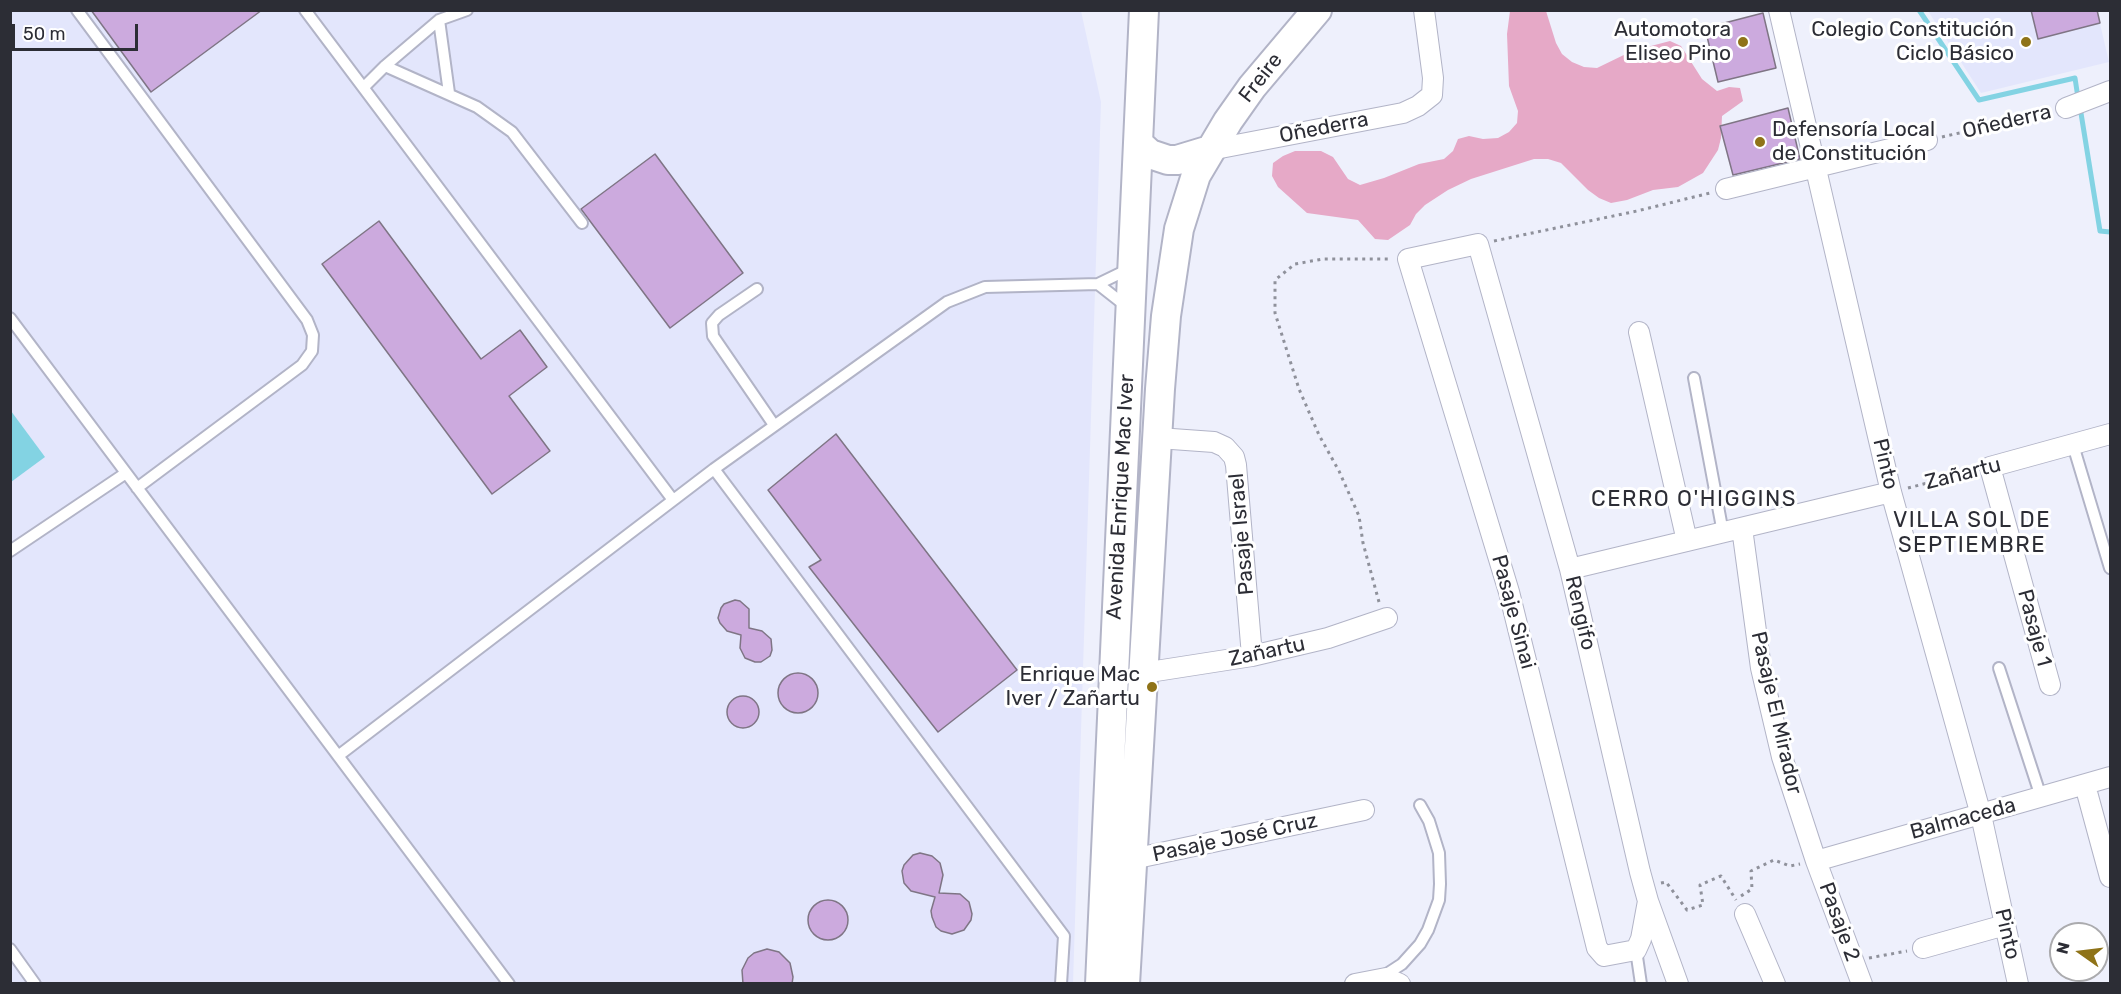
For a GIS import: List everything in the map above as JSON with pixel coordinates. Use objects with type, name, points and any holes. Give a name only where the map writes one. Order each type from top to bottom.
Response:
[{"type":"main road","name":"Avenida Enrique Mac Iver","points":[[1125,984],[1118,862],[1115,620],[1144,10]]},
{"type":"main road","name":"Freire","points":[[1210,150],[1252,87],[1317,10]]},
{"type":"main road","points":[[1138,143],[1150,154],[1168,160],[1177,160],[1210,150]]},
{"type":"main road","name":"Avenida Enrique Mac Iver","points":[[1100,984],[1143,673],[1166,316],[1179,230],[1196,175],[1210,150]]},
{"type":"main road","points":[[1132,267],[1143,261],[1179,230]]},
{"type":"main road","points":[[1130,309],[1163,350]]},
{"type":"main road","points":[[1115,620],[1147,620]]},
{"type":"street","name":"Oñederra","points":[[1210,150],[1403,113],[1418,106],[1432,95],[1433,78],[1424,10]]},
{"type":"street","name":"Pinto","points":[[1779,10],[1891,492],[1981,815],[2018,984]]},
{"type":"street","name":"Oñederra","points":[[2066,108],[2103,94]]},
{"type":"street","points":[[1726,189],[1927,140]]},
{"type":"street","points":[[1408,259],[1478,244]]},
{"type":"street","name":"Rengifo","points":[[1478,244],[1570,569],[1646,894],[1678,984]]},
{"type":"street","name":"Pasaje Sinai","points":[[1408,259],[1509,592],[1597,948],[1604,956],[1636,950]]},
{"type":"street","points":[[1639,332],[1687,541]]},
{"type":"street","name":"Zañartu","points":[[1990,467],[2110,435]]},
{"type":"street","name":"Pasaje Israel","points":[[1158,438],[1214,442],[1225,447],[1234,457],[1252,656]]},
{"type":"street","name":"Pasaje 1","points":[[1990,467],[2050,685]]},
{"type":"street","points":[[1570,569],[1891,492]]},
{"type":"street","name":"Pasaje El Mirador","points":[[1732,530],[1782,757],[1816,861]]},
{"type":"street","name":"Zañartu","points":[[1143,673],[1252,656],[1328,638],[1387,618]]},
{"type":"street","name":"Balmaceda","points":[[1816,861],[2110,777]]},
{"type":"street","points":[[2085,785],[2110,877]]},
{"type":"street","name":"Pasaje José Cruz","points":[[1118,862],[1364,810]]},
{"type":"street","name":"Pasaje 2","points":[[1816,861],[1862,984]]},
{"type":"street","points":[[1636,950],[1641,939],[1646,894]]},
{"type":"street","points":[[1745,914],[1775,984]]},
{"type":"street","points":[[1923,948],[2005,925]]},
{"type":"street","points":[[1355,984],[1380,979],[1391,979],[1400,984]]},
{"type":"lane","points":[[77,10],[307,320],[313,335],[312,351],[302,365],[136,488]]},
{"type":"lane","points":[[304,10],[673,500]]},
{"type":"lane","points":[[364,87],[439,20],[467,10]]},
{"type":"lane","points":[[439,20],[449,93]]},
{"type":"lane","points":[[385,66],[477,107],[512,132],[582,223]]},
{"type":"lane","points":[[338,756],[714,469],[947,302],[985,287],[1098,284],[1132,267]]},
{"type":"lane","points":[[1098,284],[1130,309]]},
{"type":"lane","points":[[757,289],[719,315],[712,323],[713,336],[774,425]]},
{"type":"lane","points":[[10,318],[509,984]]},
{"type":"lane","points":[[1694,378],[1732,530]]},
{"type":"lane","points":[[2073,445],[2110,568]]},
{"type":"lane","points":[[714,469],[1064,936],[1061,984]]},
{"type":"lane","points":[[10,552],[126,473]]},
{"type":"lane","points":[[1999,668],[2041,797]]},
{"type":"lane","points":[[1380,979],[1402,964],[1420,944],[1428,930],[1438,900],[1439,853],[1432,830],[1420,805]]},
{"type":"lane","points":[[10,949],[35,984]]},
{"type":"lane","points":[[1636,950],[1641,984]]},
{"type":"path","name":"Oñederra","points":[[1927,140],[2066,108]]},
{"type":"path","points":[[1478,244],[1637,211],[1726,189]]},
{"type":"path","points":[[1387,618],[1378,601],[1363,543],[1359,516],[1299,389],[1275,313],[1275,280],[1295,264],[1323,259],[1408,259]]},
{"type":"path","name":"Zañartu","points":[[1891,492],[1990,467]]},
{"type":"path","points":[[1646,894],[1666,882],[1687,910],[1702,905],[1700,885],[1721,876],[1736,900],[1752,889],[1751,871],[1774,860],[1790,866],[1816,861]]},
{"type":"path","points":[[1853,962],[1923,948]]},
{"type":"shaded area","points":[[10,11],[1081,11],[1101,102],[1073,983],[11,983]]},
{"type":"shaded area","points":[[1510,11],[1546,11],[1562,54],[1572,62],[1584,67],[1597,68],[1632,51],[1670,41],[1681,46],[1702,79],[1717,91],[1729,87],[1740,88],[1743,101],[1722,116],[1718,150],[1703,173],[1678,187],[1653,190],[1627,200],[1611,203],[1588,190],[1561,163],[1548,159],[1534,159],[1471,179],[1448,190],[1425,205],[1410,225],[1388,240],[1375,239],[1358,220],[1307,213],[1278,187],[1272,176],[1273,163],[1295,151],[1321,151],[1333,157],[1348,179],[1360,185],[1419,164],[1444,159],[1453,151],[1458,139],[1469,136],[1483,139],[1498,138],[1509,132],[1517,123],[1518,111],[1509,86],[1507,34]]},
{"type":"shaded area","name":"Colegio Constitución Ciclo Básico","points":[[1928,11],[2097,11],[2109,62],[1981,93]]},
{"type":"water","points":[[11,411],[45,457],[11,482]]},
{"type":"building","points":[[91,10],[262,10],[151,92]]},
{"type":"building","points":[[2031,10],[2097,10],[2100,23],[2038,39]]},
{"type":"building","points":[[1763,13],[1776,68],[1718,82],[1705,28]]},
{"type":"building","name":"Defensoría Local de Constitución","points":[[1788,108],[1800,159],[1733,175],[1720,126]]},
{"type":"building","points":[[655,154],[743,273],[670,328],[581,209]]},
{"type":"building","points":[[379,221],[481,359],[520,330],[547,367],[509,396],[550,451],[492,494],[322,264]]},
{"type":"building","points":[[836,434],[1017,670],[938,732],[809,567],[821,560],[768,490]]},
{"type":"building","points":[[735,600],[740,601],[749,609],[749,628],[762,631],[771,639],[770,656],[761,662],[745,658],[740,648],[741,635],[727,631],[720,623],[718,618],[721,608],[724,604]]},
{"type":"building","points":[[798,673],[806,674],[812,679],[817,685],[817,701],[812,707],[806,712],[798,713],[790,712],[784,707],[779,701],[778,693],[779,685],[784,679],[790,674]]},
{"type":"building","points":[[743,696],[754,701],[759,712],[754,723],[743,728],[732,723],[727,712],[732,701]]},
{"type":"building","points":[[920,853],[932,856],[940,863],[943,875],[939,893],[960,894],[969,902],[971,920],[964,930],[952,934],[941,931],[936,927],[932,917],[931,911],[935,897],[911,891],[904,883],[902,871],[904,865],[913,855]]},
{"type":"building","points":[[828,900],[836,901],[842,906],[847,912],[847,928],[842,934],[836,939],[828,940],[820,939],[814,934],[809,928],[808,920],[809,912],[814,906],[820,901]]},
{"type":"building","points":[[767,949],[779,952],[790,963],[792,984],[743,984],[742,970],[748,958],[754,953]]},
{"type":"waterway","points":[[1919,10],[1979,100],[2075,78],[2078,98]]},
{"type":"waterway","points":[[2080,107],[2100,231],[2110,232]]},
{"type":"place","name":"Automotora Eliseo Pino","points":[[1743,42]]},
{"type":"place","name":"Colegio Constitución Ciclo Básico","points":[[2026,42]]},
{"type":"place","name":"Defensoría Local de Constitución","points":[[1760,142]]},
{"type":"place","name":"Enrique Mac Iver / Zañartu","points":[[1152,687]]},
{"type":"district","name":"CERRO O'HIGGINS","points":[[1694,500]]},
{"type":"district","name":"VILLA SOL DE SEPTIEMBRE","points":[[1972,534]]}]
